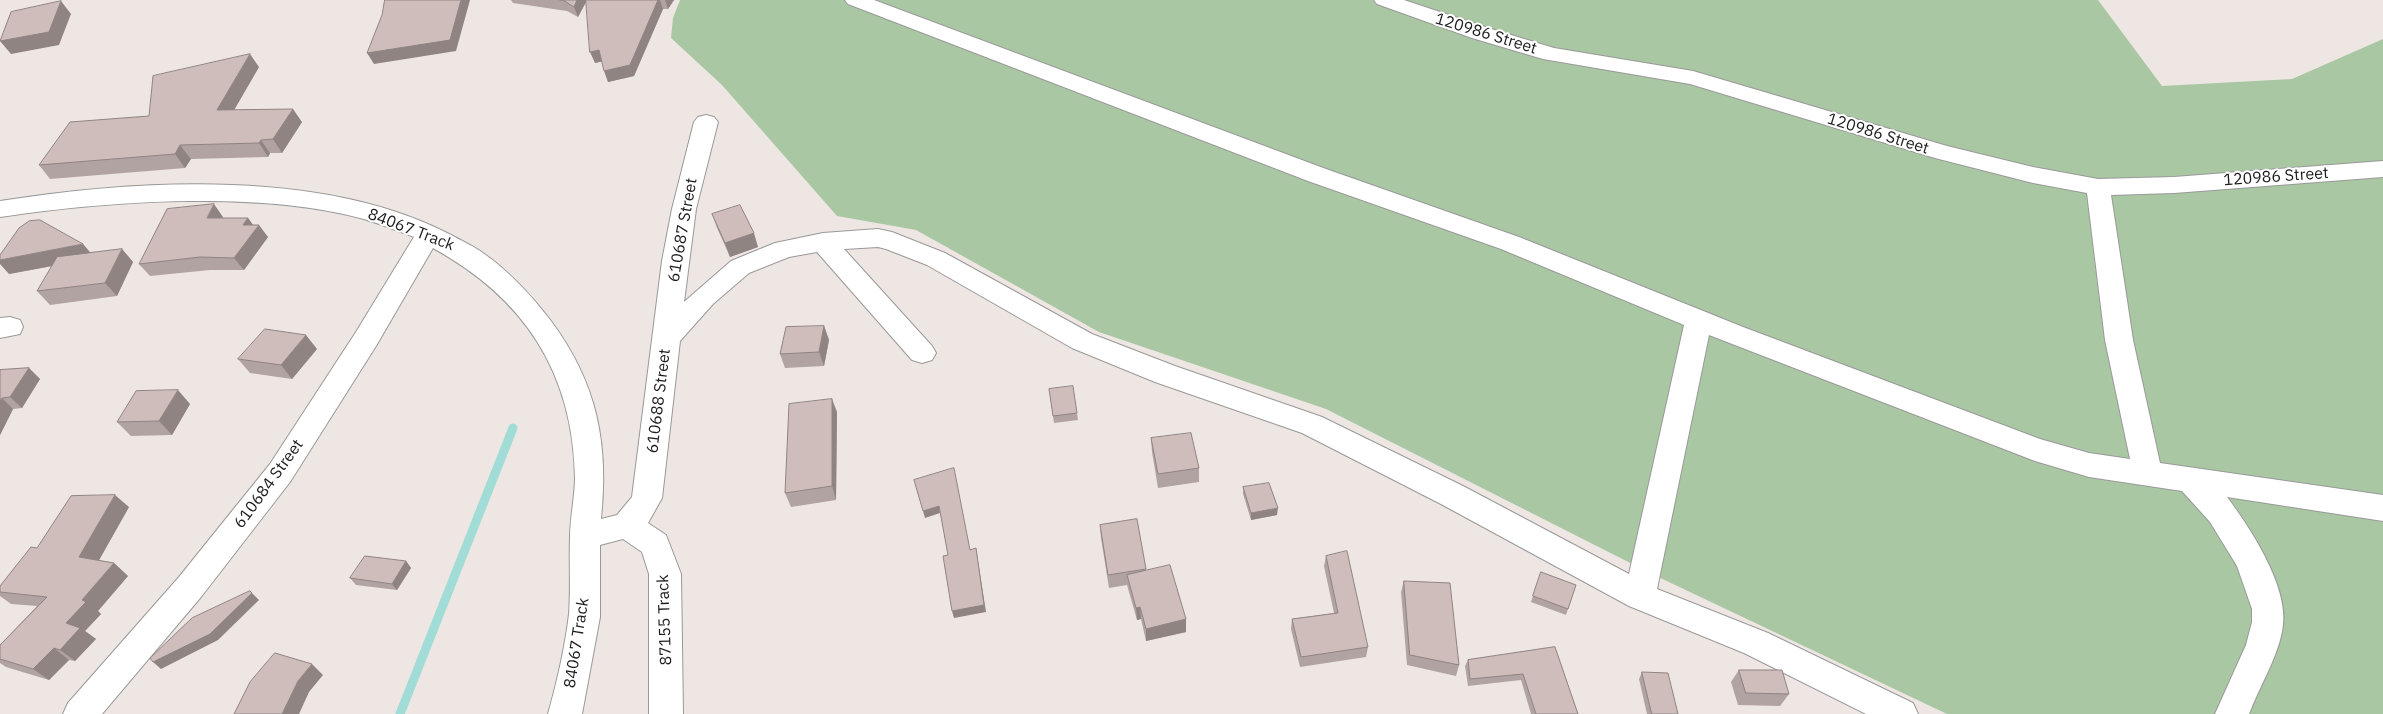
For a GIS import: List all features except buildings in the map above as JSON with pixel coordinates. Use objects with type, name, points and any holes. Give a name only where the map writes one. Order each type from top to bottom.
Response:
[{"type":"street","points":[[854,0],[1317,175],[1510,242],[1699,320],[2035,449],[2089,465],[2383,508]]},
{"type":"street","name":"120986 Street","points":[[1384,0],[1480,33],[1551,54],[1693,78],[1943,153],[2033,175],[2098,187],[2174,185],[2383,170]]},
{"type":"street","name":"610687 Street","points":[[667,338],[675,261],[684,209],[706,122]]},
{"type":"street","points":[[2098,187],[2120,340],[2148,474]]},
{"type":"street","name":"84067 Track","points":[[0,208],[167,193],[243,192],[293,196],[397,221],[429,233],[461,249],[487,267],[529,307],[544,327],[569,372],[581,410],[587,442],[590,480],[585,536],[585,608],[565,714]]},
{"type":"street","name":"610684 Street","points":[[80,714],[190,587],[280,473],[366,339],[429,233]]},
{"type":"street","name":"610688 Street","points":[[627,525],[640,511],[647,498],[667,338],[704,297],[740,267],[784,248],[822,242],[878,238],[892,241],[927,256],[1082,340],[1165,374],[1312,425],[1452,494],[1640,596],[1756,643],[1900,714]]},
{"type":"street","points":[[822,242],[922,353]]},
{"type":"street","points":[[1640,596],[1699,320]]},
{"type":"street","points":[[2191,481],[2213,501],[2231,527],[2256,575],[2269,611],[2263,641],[2232,714]]},
{"type":"street","points":[[585,536],[627,525]]},
{"type":"street","name":"87155 Track","points":[[627,525],[655,544],[665,574],[666,714]]},
{"type":"green space","points":[[680,0],[2098,0],[2162,86],[2292,79],[2383,39],[2383,714],[1947,714],[1652,574],[1326,409],[1099,332],[916,230],[837,216],[722,85],[671,38],[673,18]]},
{"type":"waterway","points":[[400,714],[513,428]]}]
